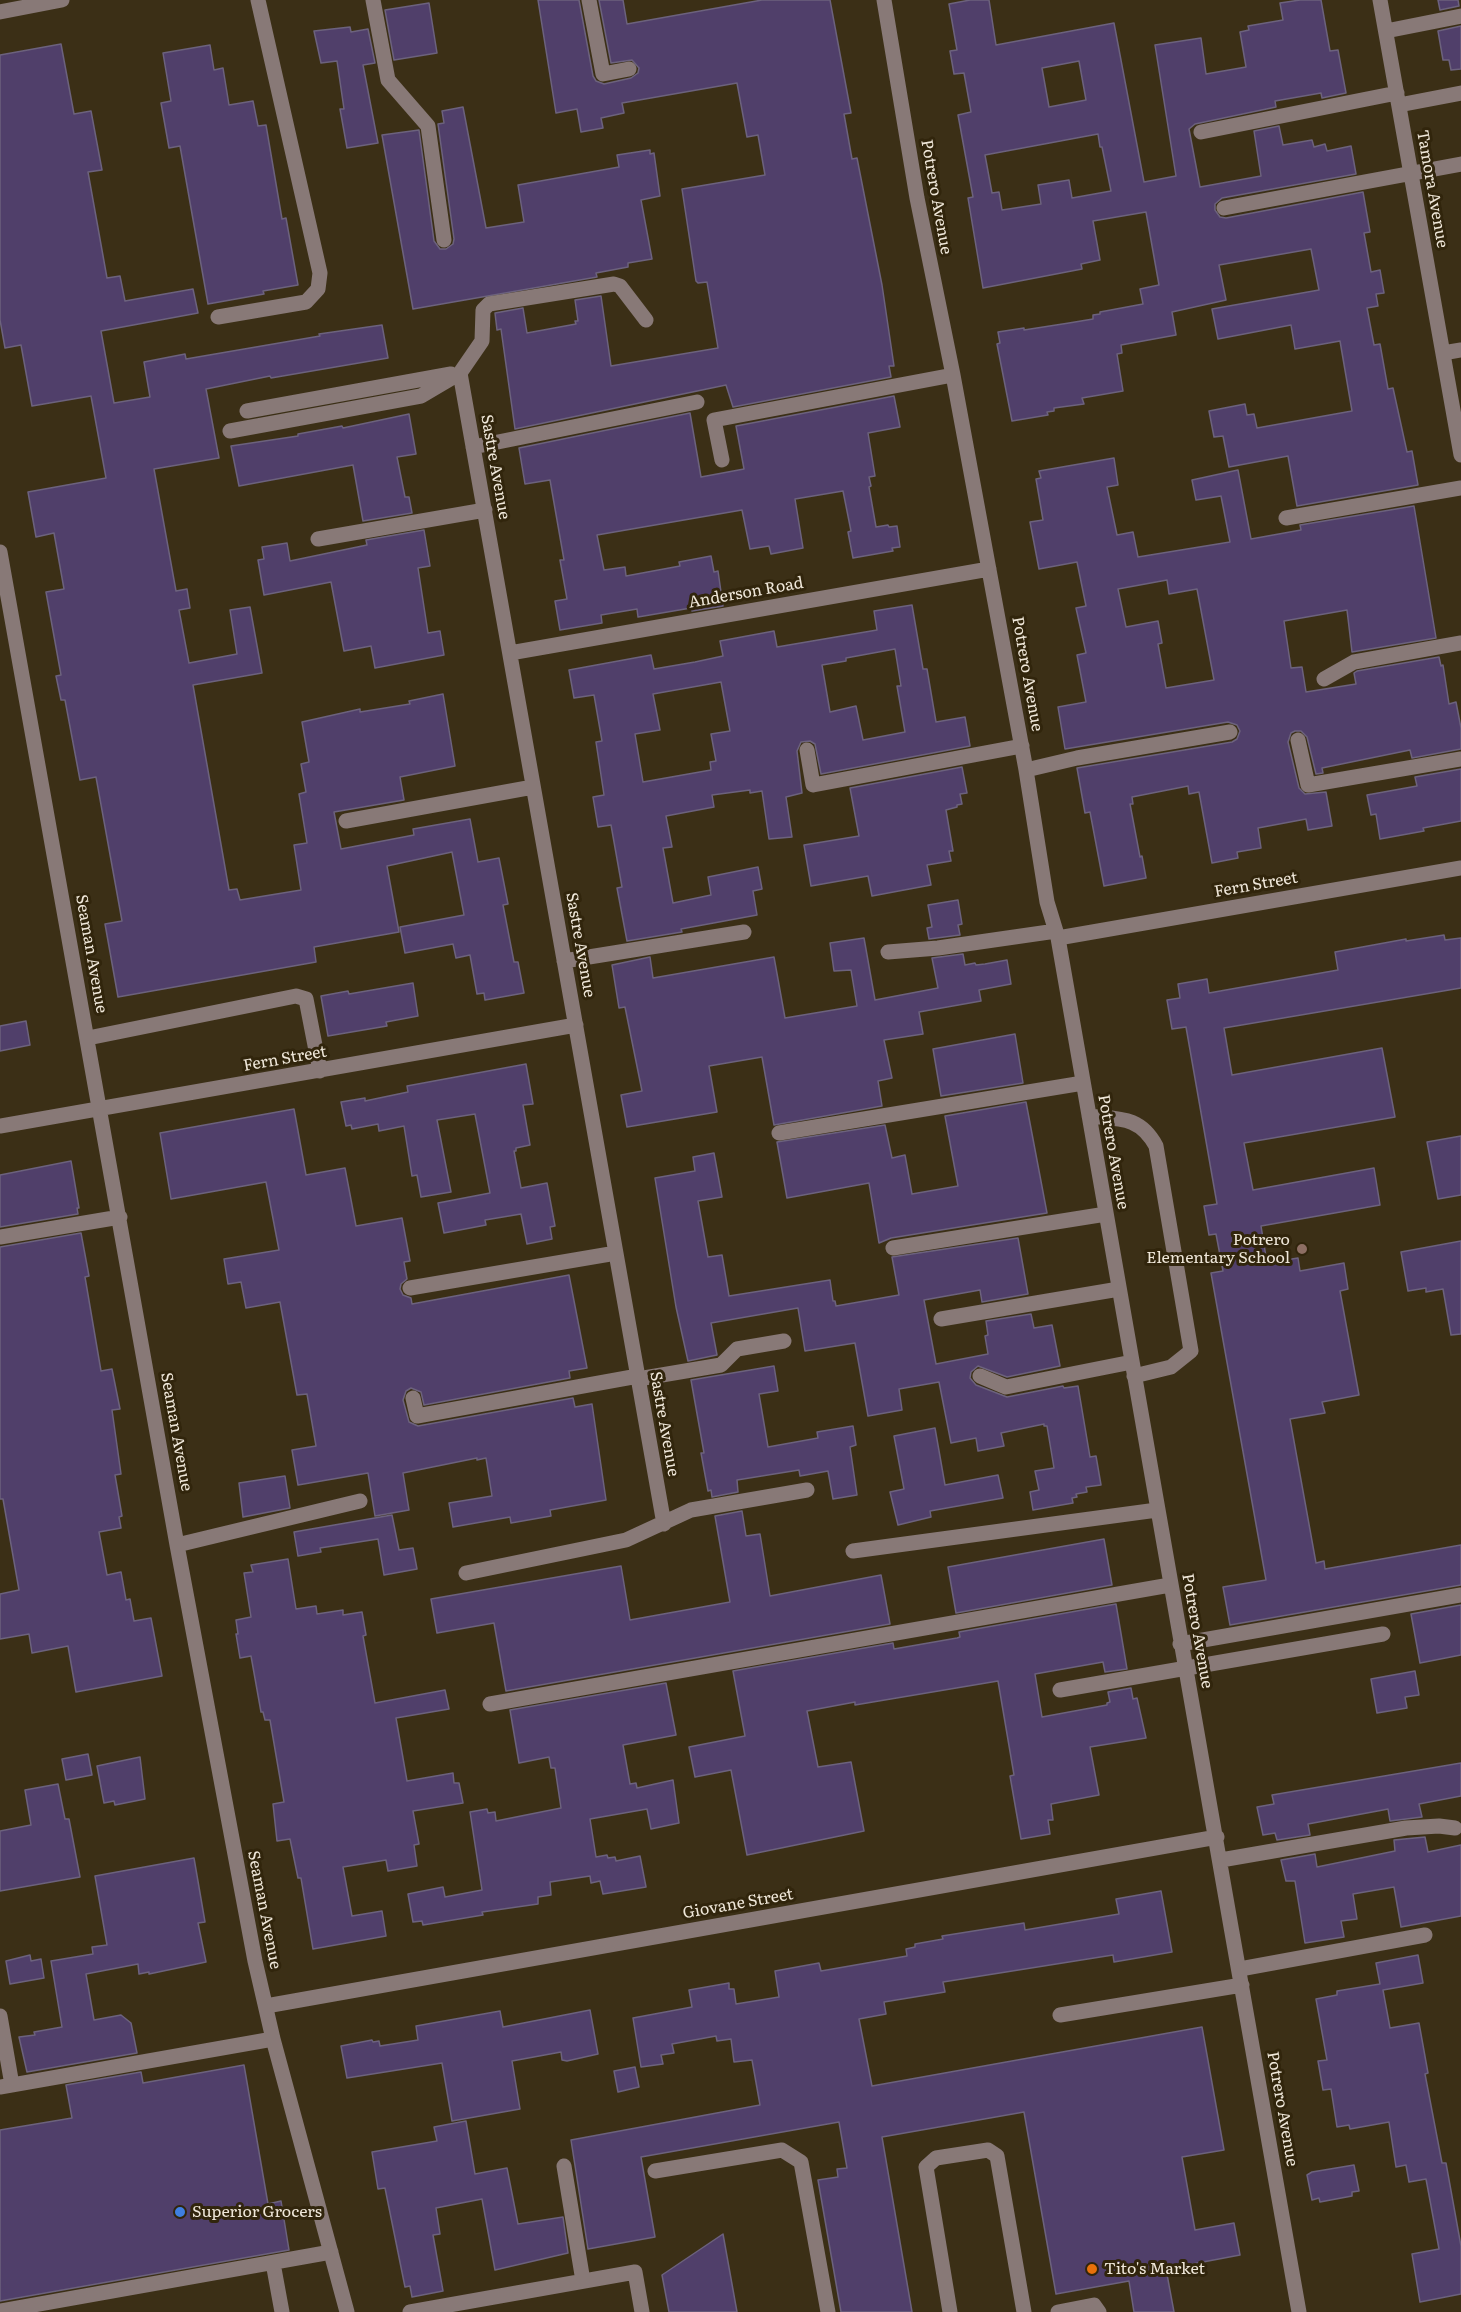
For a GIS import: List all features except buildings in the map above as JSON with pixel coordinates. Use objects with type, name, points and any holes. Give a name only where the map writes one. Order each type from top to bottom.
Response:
[{"type":"street","points":[[0,12],[62,0]]},
{"type":"street","points":[[218,317],[306,302],[318,289],[320,273],[258,0]]},
{"type":"street","points":[[373,0],[388,81],[428,126],[444,240]]},
{"type":"street","points":[[589,0],[603,74],[629,69]]},
{"type":"street","name":"Potrero Avenue","points":[[884,0],[917,198],[953,375],[1022,746],[1047,902],[1057,935],[1299,2312]]},
{"type":"street","name":"Tamora Avenue","points":[[1380,0],[1443,353],[1458,422],[1461,455]]},
{"type":"street","points":[[1386,31],[1461,16]]},
{"type":"street","points":[[1201,132],[1398,99],[1461,93]]},
{"type":"street","points":[[1224,208],[1461,164]]},
{"type":"street","points":[[230,431],[420,396],[460,373],[482,340],[483,310],[489,304],[614,284],[620,286],[646,320]]},
{"type":"street","points":[[1443,353],[1461,350]]},
{"type":"street","points":[[247,411],[460,373]]},
{"type":"street","name":"Sastre Avenue","points":[[460,373],[664,1524]]},
{"type":"street","points":[[722,460],[714,420],[953,375]]},
{"type":"street","points":[[473,447],[697,402]]},
{"type":"street","points":[[1286,518],[1461,488]]},
{"type":"street","points":[[318,539],[484,510]]},
{"type":"street","name":"Seaman Avenue","points":[[0,552],[177,1545],[255,1961],[273,2039],[347,2312]]},
{"type":"street","name":"Anderson Road","points":[[510,653],[989,569]]},
{"type":"street","points":[[1324,680],[1354,662],[1461,644]]},
{"type":"street","points":[[1026,770],[1077,758],[1230,732]]},
{"type":"street","points":[[1298,740],[1308,785],[1461,759]]},
{"type":"street","points":[[807,750],[813,786],[1022,746]]},
{"type":"street","points":[[346,821],[533,787]]},
{"type":"street","name":"Fern Street","points":[[888,952],[1057,935],[1461,868]]},
{"type":"street","points":[[564,961],[744,932]]},
{"type":"street","points":[[88,1038],[296,996],[306,999],[320,1071]]},
{"type":"street","name":"Fern Street","points":[[0,1126],[576,1025]]},
{"type":"street","points":[[779,1133],[1083,1083]]},
{"type":"street","points":[[980,1376],[1006,1387],[1133,1369],[1171,1367],[1191,1351],[1156,1146],[1149,1133],[1129,1120],[1089,1116]]},
{"type":"street","points":[[893,1248],[1106,1214]]},
{"type":"street","points":[[0,1237],[120,1217]]},
{"type":"street","points":[[410,1288],[616,1253]]},
{"type":"street","points":[[941,1319],[1119,1289]]},
{"type":"street","points":[[413,1398],[417,1416],[721,1365],[738,1349],[784,1341]]},
{"type":"street","points":[[466,1573],[626,1540],[691,1510],[807,1490]]},
{"type":"street","points":[[177,1545],[360,1502]]},
{"type":"street","points":[[853,1551],[1157,1510]]},
{"type":"street","points":[[490,1704],[1170,1585]]},
{"type":"street","points":[[1180,1644],[1461,1595]]},
{"type":"street","points":[[1060,1690],[1383,1634]]},
{"type":"street","points":[[1221,1860],[1406,1828],[1439,1826],[1455,1828]]},
{"type":"street","name":"Giovane Street","points":[[266,2006],[1217,1837]]},
{"type":"street","points":[[1240,1969],[1425,1935]]},
{"type":"street","points":[[1060,2015],[1242,1985]]},
{"type":"street","points":[[0,2016],[6,2086],[273,2039]]},
{"type":"street","points":[[655,2171],[782,2150],[801,2162],[828,2312]]},
{"type":"street","points":[[950,2312],[926,2167],[936,2158],[988,2150],[997,2156],[1024,2312]]},
{"type":"street","points":[[564,2166],[583,2281]]},
{"type":"street","points":[[0,2311],[22,2310],[331,2253]]},
{"type":"street","points":[[273,2263],[282,2312]]},
{"type":"street","points":[[410,2312],[478,2306],[635,2271],[642,2312]]},
{"type":"street","points":[[1058,2312],[1094,2305],[1099,2312]]},
{"type":"place","name":"Potrero Elementary School","points":[[1302,1249]]},
{"type":"place","name":"Superior Grocers","points":[[180,2212]]},
{"type":"place","name":"Tito's Market","points":[[1092,2269]]}]
